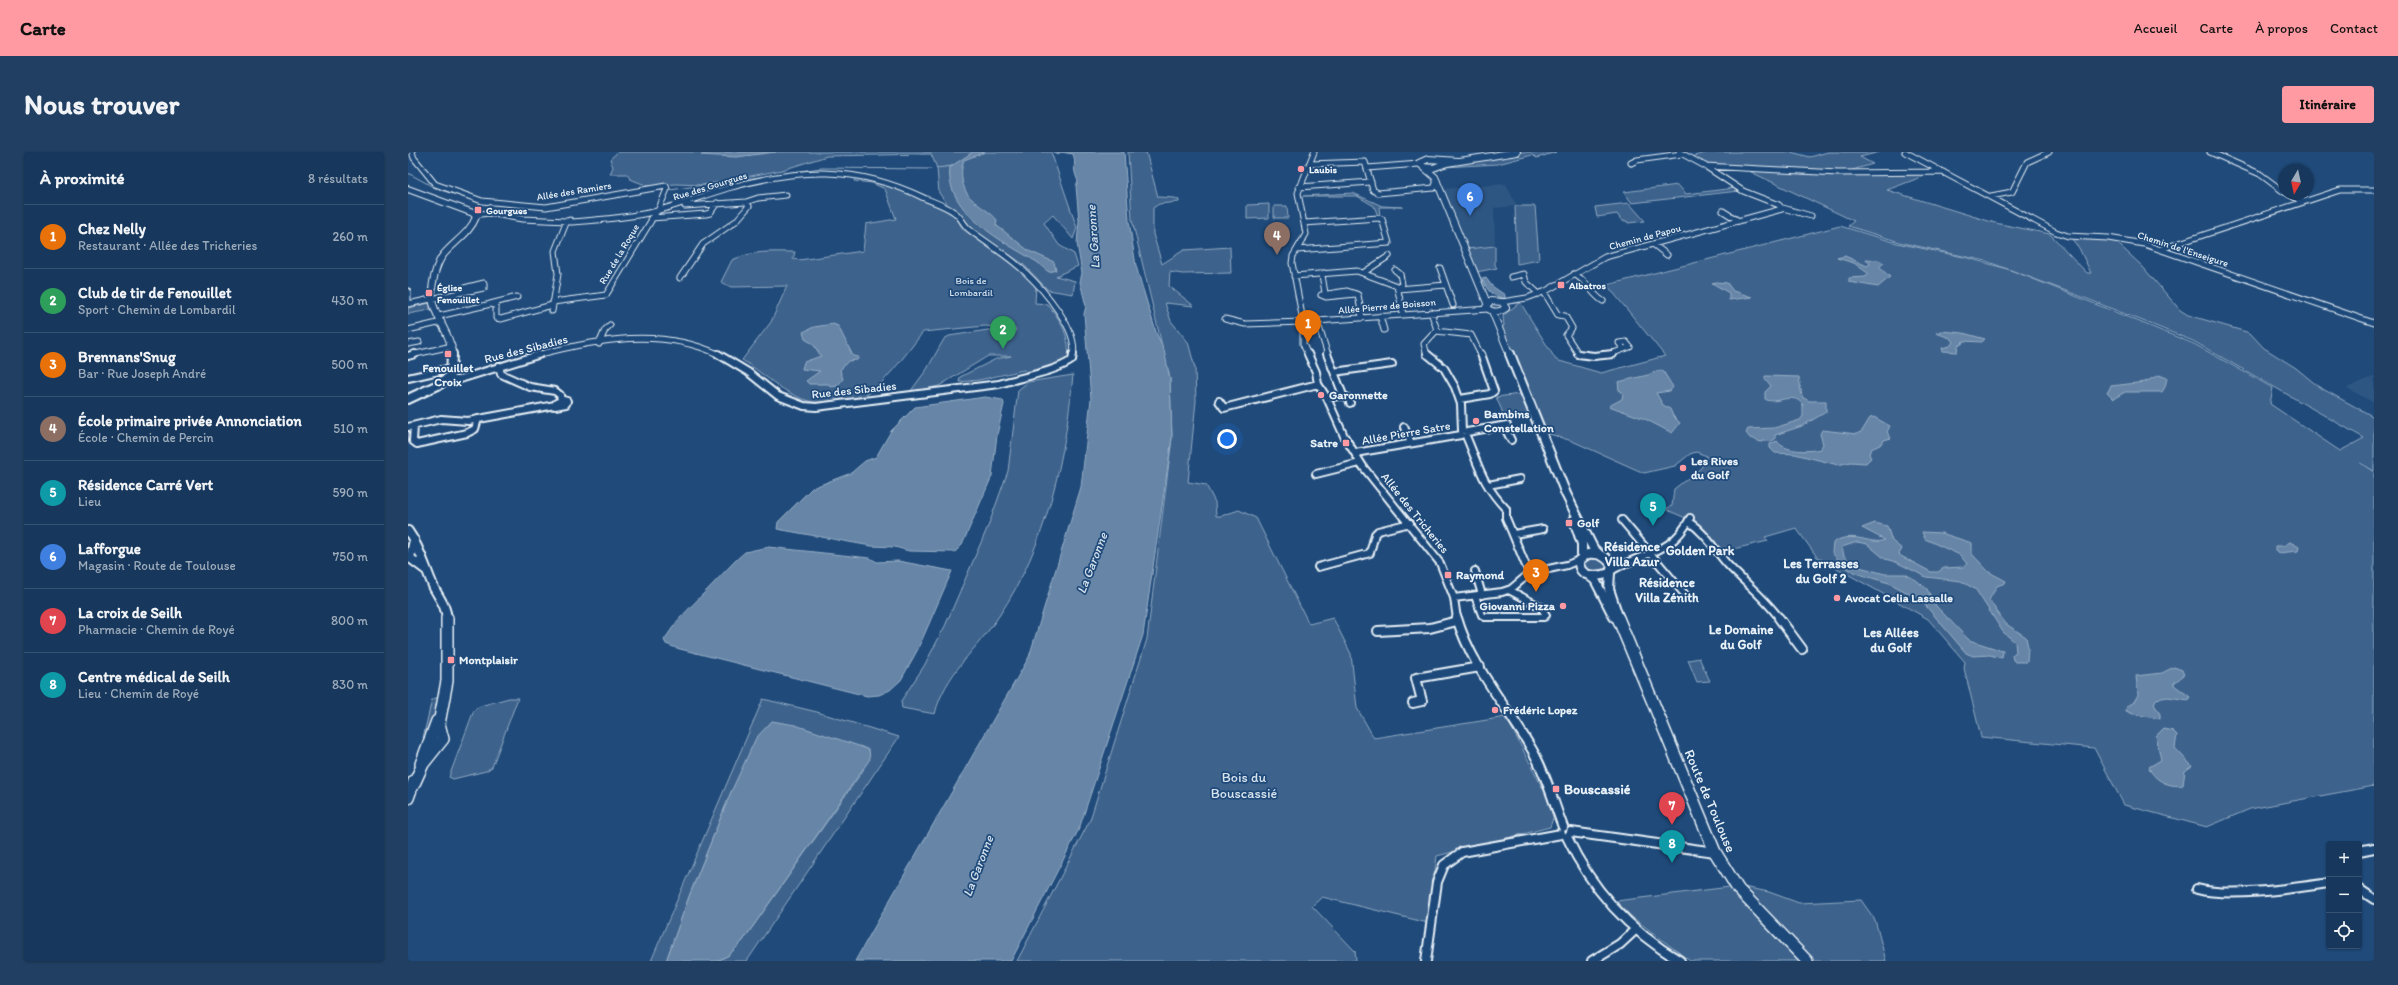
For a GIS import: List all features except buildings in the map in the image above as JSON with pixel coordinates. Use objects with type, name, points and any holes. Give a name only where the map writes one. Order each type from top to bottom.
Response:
[{"type":"main road","points":[[1425,152],[1436,163],[1436,179]]},
{"type":"main road","points":[[1422,164],[1425,152]]},
{"type":"main road","points":[[1422,164],[1459,161],[1517,152]]},
{"type":"main road","points":[[1422,164],[1436,163]]},
{"type":"main road","points":[[1422,164],[1436,179],[1496,320],[1566,494],[1582,544],[1579,566],[1588,575],[1600,577],[1610,572],[1612,566],[1593,548],[1566,494]]},
{"type":"main road","points":[[408,189],[475,215],[476,219],[474,224],[447,250],[438,266],[433,282],[432,299],[452,346],[445,380],[408,398]]},
{"type":"main road","points":[[1489,306],[1503,306]]},
{"type":"main road","points":[[1489,306],[1503,306]]},
{"type":"main road","points":[[1496,320],[1503,306]]},
{"type":"main road","points":[[408,531],[414,540],[410,558],[426,570],[445,606],[447,617],[448,681],[439,728],[443,739],[424,764],[408,798]]},
{"type":"main road","points":[[1581,559],[1592,554],[1603,556]]},
{"type":"main road","name":"Route de Toulouse","points":[[1610,572],[1609,589],[1622,629],[1715,852],[1738,889],[1807,961]]},
{"type":"main road","name":"Route de Toulouse","points":[[1588,575],[1622,629]]},
{"type":"street","name":"Allée des Ramiers","points":[[412,152],[414,158],[434,184],[482,201],[546,207],[666,186],[667,189],[658,210]]},
{"type":"street","points":[[1314,152],[1299,187],[1370,182]]},
{"type":"street","name":"Chemin de l'Enseigure","points":[[1905,152],[2061,234],[2125,240],[2161,250],[2374,323]]},
{"type":"street","points":[[1991,196],[2012,192],[2027,162],[2049,152]]},
{"type":"street","points":[[2210,152],[2260,174],[2278,188]]},
{"type":"street","points":[[1631,163],[1637,160],[1681,153],[1705,166],[1707,169],[1743,191],[1783,208],[1811,216]]},
{"type":"street","points":[[408,160],[414,158]]},
{"type":"street","points":[[1309,164],[1362,161],[1366,168],[1373,190],[1378,193],[1432,189],[1436,187],[1434,183],[1436,179]]},
{"type":"street","points":[[1366,168],[1422,164]]},
{"type":"street","points":[[1705,166],[1838,173],[1944,172]]},
{"type":"street","name":"Rue des Gourgues","points":[[475,215],[488,213],[516,218],[568,223],[658,210],[679,205],[729,188],[777,177],[833,172],[853,174],[906,190],[955,212],[967,228],[1018,265],[1036,283]]},
{"type":"street","name":"Allée des Tricheries","points":[[1299,187],[1298,193],[1304,223],[1305,237],[1292,260],[1293,274],[1303,322],[1303,344],[1316,372],[1318,384],[1327,398],[1340,429],[1360,462],[1410,523],[1440,563],[1454,598],[1457,621],[1462,636],[1532,749],[1565,833],[1577,857],[1619,915],[1635,930],[1680,961]]},
{"type":"street","points":[[2161,250],[2302,201],[2340,190],[2374,190]]},
{"type":"street","points":[[679,205],[746,202],[758,198],[786,195]]},
{"type":"street","points":[[680,278],[696,252],[747,210],[749,206],[746,202]]},
{"type":"street","points":[[652,218],[706,214],[710,213],[716,203]]},
{"type":"street","name":"Chemin de Papou","points":[[1503,306],[1541,293],[1605,257],[1783,208]]},
{"type":"street","name":"Rue de la Roque","points":[[552,306],[606,295],[658,210]]},
{"type":"street","points":[[1724,211],[1739,221]]},
{"type":"street","points":[[1297,250],[1389,243],[1382,219],[1376,218],[1304,223]]},
{"type":"street","points":[[488,304],[496,306],[496,318],[498,319],[552,306],[558,274],[555,251],[568,223]]},
{"type":"street","points":[[1653,244],[1668,255]]},
{"type":"street","points":[[1363,273],[1389,256]]},
{"type":"street","points":[[1440,268],[1453,305]]},
{"type":"street","points":[[1394,270],[1400,274],[1402,284],[1397,292],[1403,314]]},
{"type":"street","points":[[1293,274],[1354,271],[1397,286],[1398,289]]},
{"type":"street","points":[[1324,273],[1322,275],[1325,293],[1321,295],[1326,297],[1358,295],[1362,317]]},
{"type":"street","points":[[1511,277],[1518,274],[1524,274],[1526,282],[1541,293],[1558,315],[1565,316],[1572,328],[1566,335],[1579,356],[1600,356],[1618,353],[1623,348]]},
{"type":"street","points":[[1574,274],[1582,278],[1599,300],[1603,301]]},
{"type":"street","name":"Rue des Sibadies","points":[[445,380],[463,377],[533,356],[641,338],[674,339],[702,346],[748,372],[780,398],[807,407],[853,404],[1006,382],[1026,375],[1062,367],[1072,360],[1074,355],[1073,340],[1065,321],[1036,283]]},
{"type":"street","points":[[1398,289],[1446,285]]},
{"type":"street","points":[[408,291],[409,304],[459,293]]},
{"type":"street","points":[[408,330],[488,304],[517,297]]},
{"type":"street","name":"Allée Pierre de Boisson","points":[[1224,320],[1246,324],[1303,322],[1489,306]]},
{"type":"street","points":[[1431,312],[1436,331]]},
{"type":"street","points":[[1380,316],[1384,330]]},
{"type":"street","points":[[1317,321],[1343,395],[1349,399],[1350,403]]},
{"type":"street","points":[[599,344],[605,330],[610,325]]},
{"type":"street","points":[[1460,399],[1490,394],[1494,391],[1482,357],[1471,335],[1436,331],[1423,343],[1427,356],[1446,370],[1460,399],[1462,406],[1459,421],[1475,456],[1478,467],[1488,485],[1506,509],[1506,518],[1514,534],[1529,573]]},
{"type":"street","points":[[408,344],[419,342]]},
{"type":"street","points":[[408,356],[452,346]]},
{"type":"street","points":[[1334,372],[1392,364]]},
{"type":"street","points":[[408,378],[449,366]]},
{"type":"street","points":[[478,419],[475,429],[467,433],[417,444],[413,441],[411,426],[448,418],[462,421],[478,419],[555,405],[561,400],[560,395],[555,391],[530,387],[501,374],[499,366]]},
{"type":"street","points":[[1219,401],[1224,408],[1318,384]]},
{"type":"street","points":[[1327,398],[1343,395]]},
{"type":"street","name":"Allée Pierre Satre","points":[[1355,453],[1505,425],[1511,440]]},
{"type":"street","points":[[1404,427],[1411,443]]},
{"type":"street","points":[[1316,474],[1360,462]]},
{"type":"street","points":[[1488,485],[1520,479]]},
{"type":"street","points":[[1622,520],[1687,597]]},
{"type":"street","points":[[1610,572],[1620,565],[1652,554],[1675,542],[1690,520],[1728,565],[1767,600],[1802,649]]},
{"type":"street","points":[[1318,567],[1370,552],[1375,534],[1378,531],[1410,523]]},
{"type":"street","points":[[1514,534],[1543,529]]},
{"type":"street","points":[[1603,556],[1617,561],[1633,560]]},
{"type":"street","points":[[1454,598],[1509,590],[1529,573],[1572,566],[1581,559]]},
{"type":"street","points":[[1559,569],[1573,570],[1588,575]]},
{"type":"street","points":[[1475,571],[1482,615],[1485,617],[1518,616],[1531,619],[1544,618],[1546,615],[1541,607],[1509,590]]},
{"type":"street","points":[[1378,631],[1430,628],[1457,621]]},
{"type":"street","points":[[1413,702],[1422,701],[1416,678],[1480,667]]},
{"type":"street","points":[[1426,961],[1437,882],[1444,865],[1462,852],[1565,833],[1715,852]]},
{"type":"street","points":[[2362,850],[2374,848]]},
{"type":"street","points":[[2197,889],[2211,893],[2290,889],[2326,883]]},
{"type":"street","points":[[2362,891],[2374,899]]},
{"type":"street","points":[[1592,961],[1624,941],[1635,930]]},
{"type":"shaded area","points":[[1506,184],[1517,206],[1494,208],[1495,246],[1469,249],[1443,189]]},
{"type":"shaded area","points":[[2374,376],[2374,403],[2347,388]]},
{"type":"green space","points":[[618,152],[1051,152],[1077,228],[1073,239],[1053,215],[1044,223],[1059,245],[1074,254],[1078,266],[1056,276],[1075,281],[1073,294],[1048,290],[1023,264],[967,225],[950,208],[939,193],[937,168],[931,154],[827,156],[782,170],[704,185],[676,184],[648,186],[630,179],[627,174],[610,174],[613,167],[610,159]]},
{"type":"green space","name":"Bois du Bouscassié","points":[[1128,152],[1146,152],[1158,197],[1175,198],[1179,200],[1179,202],[1159,204],[1153,208],[1153,234],[1162,264],[1184,250],[1230,247],[1231,273],[1182,274],[1170,272],[1169,286],[1194,306],[1165,303],[1171,321],[1188,342],[1195,368],[1196,401],[1188,482],[1206,485],[1215,502],[1216,516],[1221,516],[1239,510],[1256,518],[1309,624],[1333,618],[1351,654],[1357,708],[1374,738],[1506,717],[1555,812],[1550,827],[1437,856],[1428,923],[1322,897],[1312,906],[1355,951],[1356,961],[1017,961],[1090,820],[1147,639],[1172,438],[1170,379],[1132,220]]},
{"type":"green space","points":[[1521,152],[1556,152],[1537,158],[1532,155],[1498,164],[1444,167],[1437,171],[1444,165]]},
{"type":"green space","points":[[1709,152],[1791,152],[1810,157],[1828,152],[1880,152],[1860,157],[1873,164],[1849,171],[1707,164],[1691,157]]},
{"type":"green space","points":[[1757,170],[1932,173],[1887,190],[1995,223],[2050,234],[2087,273],[2091,273],[2079,248],[2071,238],[2114,240],[2142,266],[2180,310],[2188,315],[2250,333],[2264,348],[2296,368],[2319,387],[2374,417],[2374,471],[2360,463],[2374,472],[2374,786],[2250,809],[2207,827],[2124,805],[2094,748],[1981,737],[1964,668],[1965,662],[1928,619],[1817,557],[1796,528],[1765,537],[1768,541],[1720,552],[1697,523],[1665,509],[1672,506],[1674,489],[1701,468],[1707,456],[1696,452],[1690,454],[1675,466],[1644,473],[1572,441],[1543,432],[1501,326],[1504,326],[1503,316],[1520,302],[1556,360],[1601,373],[1665,356],[1607,285],[1840,226],[1897,243],[1968,258],[2007,269],[1986,261],[1903,243],[1848,226],[1854,221],[1751,172]],"holes":[[[2022,275],[2085,298],[2193,341],[2364,438],[2340,451],[2270,404],[2273,388],[2194,344]]]},
{"type":"green space","name":"Bois de Lombardil","points":[[855,177],[920,196],[944,208],[955,217],[964,230],[1019,271],[1036,286],[1035,303],[1047,304],[1061,323],[1068,344],[1068,360],[1054,367],[1027,372],[1024,370],[979,380],[959,382],[960,377],[996,359],[1011,356],[988,356],[939,386],[910,392],[927,369],[944,339],[949,336],[988,330],[1015,332],[1016,329],[985,326],[923,332],[905,356],[882,382],[868,394],[849,399],[813,402],[800,398],[776,385],[742,360],[771,322],[787,286],[731,287],[721,282],[732,260],[763,252],[795,252],[793,259],[799,260],[863,251],[866,224],[896,219],[885,189],[872,183],[854,181]]},
{"type":"green space","points":[[1678,185],[1686,194],[1735,188],[1739,191],[1632,203],[1624,192]]},
{"type":"green space","points":[[1353,193],[1382,206],[1403,207],[1379,207],[1380,216],[1378,216],[1374,206],[1357,196],[1303,196]]},
{"type":"green space","points":[[1629,203],[1645,221],[1628,223],[1627,221],[1622,221],[1617,214],[1597,217],[1595,207]]},
{"type":"green space","points":[[1269,204],[1269,218],[1247,219],[1247,205]]},
{"type":"green space","points":[[1274,206],[1287,206],[1288,218],[1274,218]]},
{"type":"green space","points":[[1515,206],[1535,206],[1539,260],[1517,264]]},
{"type":"green space","points":[[1495,246],[1495,265],[1497,268],[1476,272],[1467,249]]},
{"type":"green space","points":[[430,303],[430,310],[408,314],[408,308]]},
{"type":"green space","points":[[1073,375],[1065,438],[1051,500],[1030,560],[1016,588],[991,628],[962,662],[954,674],[939,700],[935,714],[902,708],[901,701],[924,666],[945,626],[989,524],[1008,471],[1018,390],[1028,382]]},
{"type":"green space","points":[[1521,394],[1531,419],[1506,420],[1496,397]]},
{"type":"green space","points":[[1588,558],[1601,558],[1607,564],[1606,570],[1594,573],[1586,569],[1583,563]]},
{"type":"green space","points":[[1700,658],[1710,681],[1697,682],[1688,660]]},
{"type":"green space","points":[[440,697],[431,732],[426,740],[423,738],[432,699]]},
{"type":"green space","points":[[509,698],[518,698],[492,767],[486,771],[453,779],[449,777],[474,710],[480,706]]},
{"type":"green space","points":[[763,699],[817,712],[899,737],[747,961],[717,961],[729,955],[742,942],[864,769],[740,776],[731,792],[690,894],[666,961],[651,961]]},
{"type":"green space","points":[[1738,886],[1769,892],[1799,903],[1861,900],[1875,920],[1886,961],[1690,961],[1632,917],[1616,901]]},
{"type":"water","points":[[715,152],[776,152],[736,157],[701,155]]},
{"type":"water","points":[[973,152],[985,152],[964,160],[962,165],[962,182],[966,192],[976,203],[997,220],[996,225],[1029,251],[1054,262],[1056,270],[1049,272],[1037,262],[994,235],[966,212],[957,198],[951,183],[950,167]]},
{"type":"water","points":[[1053,152],[1061,152],[1056,155]]},
{"type":"water","name":"La Garonne","points":[[1061,152],[1124,152],[1129,221],[1136,266],[1156,332],[1164,350],[1170,379],[1172,438],[1143,635],[1079,829],[1011,961],[855,961],[1029,657],[1081,487],[1091,399],[1084,314],[1086,306],[1080,282],[1082,273],[1077,243],[1079,221],[1076,186],[1078,181],[1074,169],[1073,154]]},
{"type":"water","points":[[1845,256],[1867,266],[1870,264],[1866,259],[1878,260],[1884,263],[1879,267],[1890,277],[1878,287],[1849,282],[1849,278],[1865,277],[1869,274],[1854,263],[1837,258]]},
{"type":"water","points":[[1486,278],[1492,286],[1505,295],[1505,299],[1493,295],[1490,292],[1482,279]]},
{"type":"water","points":[[1712,283],[1727,283],[1733,291],[1752,297],[1729,300],[1729,293]]},
{"type":"water","points":[[833,324],[838,326],[853,356],[859,357],[857,360],[848,361],[840,370],[843,379],[837,386],[830,387],[829,384],[809,384],[806,381],[820,371],[802,369],[804,362],[821,356],[813,344],[805,339],[803,332],[814,327]]},
{"type":"water","points":[[1942,331],[1963,333],[1985,339],[1982,342],[1963,341],[1962,344],[1958,345],[1957,352],[1943,351],[1942,348],[1950,346],[1953,342],[1950,338],[1936,333]]},
{"type":"water","points":[[1657,371],[1663,371],[1673,387],[1670,391],[1656,393],[1663,405],[1670,409],[1673,416],[1680,423],[1672,433],[1645,419],[1609,406],[1622,399],[1623,393],[1619,390],[1618,382],[1648,375]]},
{"type":"water","points":[[2159,375],[2167,378],[2162,392],[2125,392],[2113,399],[2107,393],[2111,386],[2145,382]]},
{"type":"water","points":[[1764,377],[1799,377],[1802,397],[1809,401],[1826,401],[1826,412],[1802,426],[1775,435],[1775,439],[1770,442],[1767,440],[1761,442],[1750,438],[1746,433],[1748,429],[1774,428],[1800,420],[1803,416],[1803,405],[1799,401],[1789,398],[1774,401],[1765,399],[1765,392],[1771,386]]},
{"type":"water","points":[[985,397],[1003,400],[1004,404],[997,435],[992,476],[962,545],[955,552],[909,551],[895,547],[871,546],[777,529],[778,522],[812,488],[851,473],[865,461],[876,457],[891,431],[915,407]]},
{"type":"water","points":[[1874,417],[1890,426],[1887,432],[1891,438],[1884,440],[1880,445],[1871,449],[1869,454],[1871,458],[1866,463],[1850,462],[1838,465],[1795,454],[1775,453],[1770,448],[1770,444],[1777,441],[1780,445],[1791,449],[1809,451],[1820,449],[1823,444],[1820,434],[1822,430],[1857,434],[1862,431],[1870,418]]},
{"type":"water","points":[[1875,523],[1887,526],[1892,541],[1902,549],[1899,554],[1901,556],[1931,572],[1938,572],[1944,568],[1963,567],[1967,564],[1960,555],[1925,539],[1922,532],[1941,533],[1972,543],[1972,554],[1989,572],[2006,581],[2005,583],[1997,586],[1989,600],[2006,624],[2026,637],[2028,648],[2027,662],[2015,662],[2013,660],[2012,655],[2016,652],[2015,642],[2003,632],[1976,590],[1961,581],[1926,577],[1896,562],[1885,559],[1867,544],[1857,542],[1842,547],[1844,556],[1856,566],[1885,574],[1905,574],[1916,580],[1927,589],[1936,606],[1969,640],[2003,651],[2002,658],[1990,655],[1973,656],[1966,653],[1920,599],[1889,583],[1855,573],[1844,566],[1832,553],[1833,543],[1847,537],[1874,541],[1885,540],[1862,528]]},
{"type":"water","points":[[2290,542],[2299,547],[2298,551],[2279,553],[2275,550],[2275,546],[2283,546]]},
{"type":"water","points":[[768,547],[870,558],[877,562],[898,561],[952,571],[918,649],[901,680],[890,690],[879,695],[867,696],[676,648],[666,644],[664,640],[678,620],[736,560],[745,552]]},
{"type":"water","points":[[2174,667],[2182,670],[2184,675],[2174,683],[2174,685],[2190,697],[2189,700],[2168,697],[2156,699],[2154,704],[2160,714],[2160,719],[2133,714],[2126,711],[2127,706],[2133,703],[2138,695],[2136,676],[2162,673]]},
{"type":"water","points":[[772,721],[795,725],[862,747],[869,750],[870,759],[742,942],[729,955],[717,961],[666,961],[690,894],[731,792],[756,738]]},
{"type":"water","points":[[2163,729],[2173,731],[2177,735],[2175,748],[2192,766],[2185,771],[2183,785],[2178,786],[2163,782],[2154,776],[2149,767],[2161,760],[2156,736]]},
{"type":"waterway","points":[[936,168],[953,166]]},
{"type":"waterway","points":[[670,190],[821,168],[931,169]]},
{"type":"waterway","points":[[408,173],[437,189],[480,202]]},
{"type":"waterway","points":[[653,191],[663,190]]},
{"type":"waterway","points":[[546,209],[633,194]]},
{"type":"place","name":"Laubis","points":[[1301,169]]},
{"type":"place","name":"Gourgues","points":[[478,210]]},
{"type":"place","name":"Lafforgue","points":[[1470,216]]},
{"type":"place","name":"École primaire privée Annonciation","points":[[1277,255]]},
{"type":"place","name":"Albatros","points":[[1561,285]]},
{"type":"place","name":"Église Fenouillet","points":[[429,293]]},
{"type":"place","name":"Chez Nelly","points":[[1308,343]]},
{"type":"place","name":"Club de tir de Fenouillet","points":[[1003,349]]},
{"type":"place","name":"Fenouillet Croix","points":[[448,354]]},
{"type":"place","name":"Garonnette","points":[[1321,395]]},
{"type":"place","name":"Bambins Constellation","points":[[1476,421]]},
{"type":"place","name":"Satre","points":[[1346,443]]},
{"type":"place","name":"Les Rives du Golf","points":[[1683,468]]},
{"type":"place","name":"Golf","points":[[1569,523]]},
{"type":"place","name":"Résidence Carré Vert","points":[[1653,526]]},
{"type":"place","name":"Raymond","points":[[1448,575]]},
{"type":"place","name":"Brennans'Snug","points":[[1536,592]]},
{"type":"place","name":"Avocat Celia Lassalle","points":[[1837,598]]},
{"type":"place","name":"Giovanni Pizza","points":[[1563,606]]},
{"type":"place","name":"Montplaisir","points":[[451,660]]},
{"type":"place","name":"Frédéric Lopez","points":[[1495,710]]},
{"type":"place","name":"Bouscassié","points":[[1556,789]]},
{"type":"place","name":"La croix de Seilh","points":[[1672,825]]},
{"type":"place","name":"Centre médical de Seilh","points":[[1672,863]]},
{"type":"district","name":"Golden Park","points":[[1700,550]]},
{"type":"district","name":"Résidence Villa Azur","points":[[1632,554]]},
{"type":"district","name":"Les Terrasses du Golf 2","points":[[1821,570]]},
{"type":"district","name":"Résidence Villa Zénith","points":[[1667,590]]},
{"type":"district","name":"Le Domaine du Golf","points":[[1741,636]]},
{"type":"district","name":"Les Allées du Golf","points":[[1891,640]]}]
